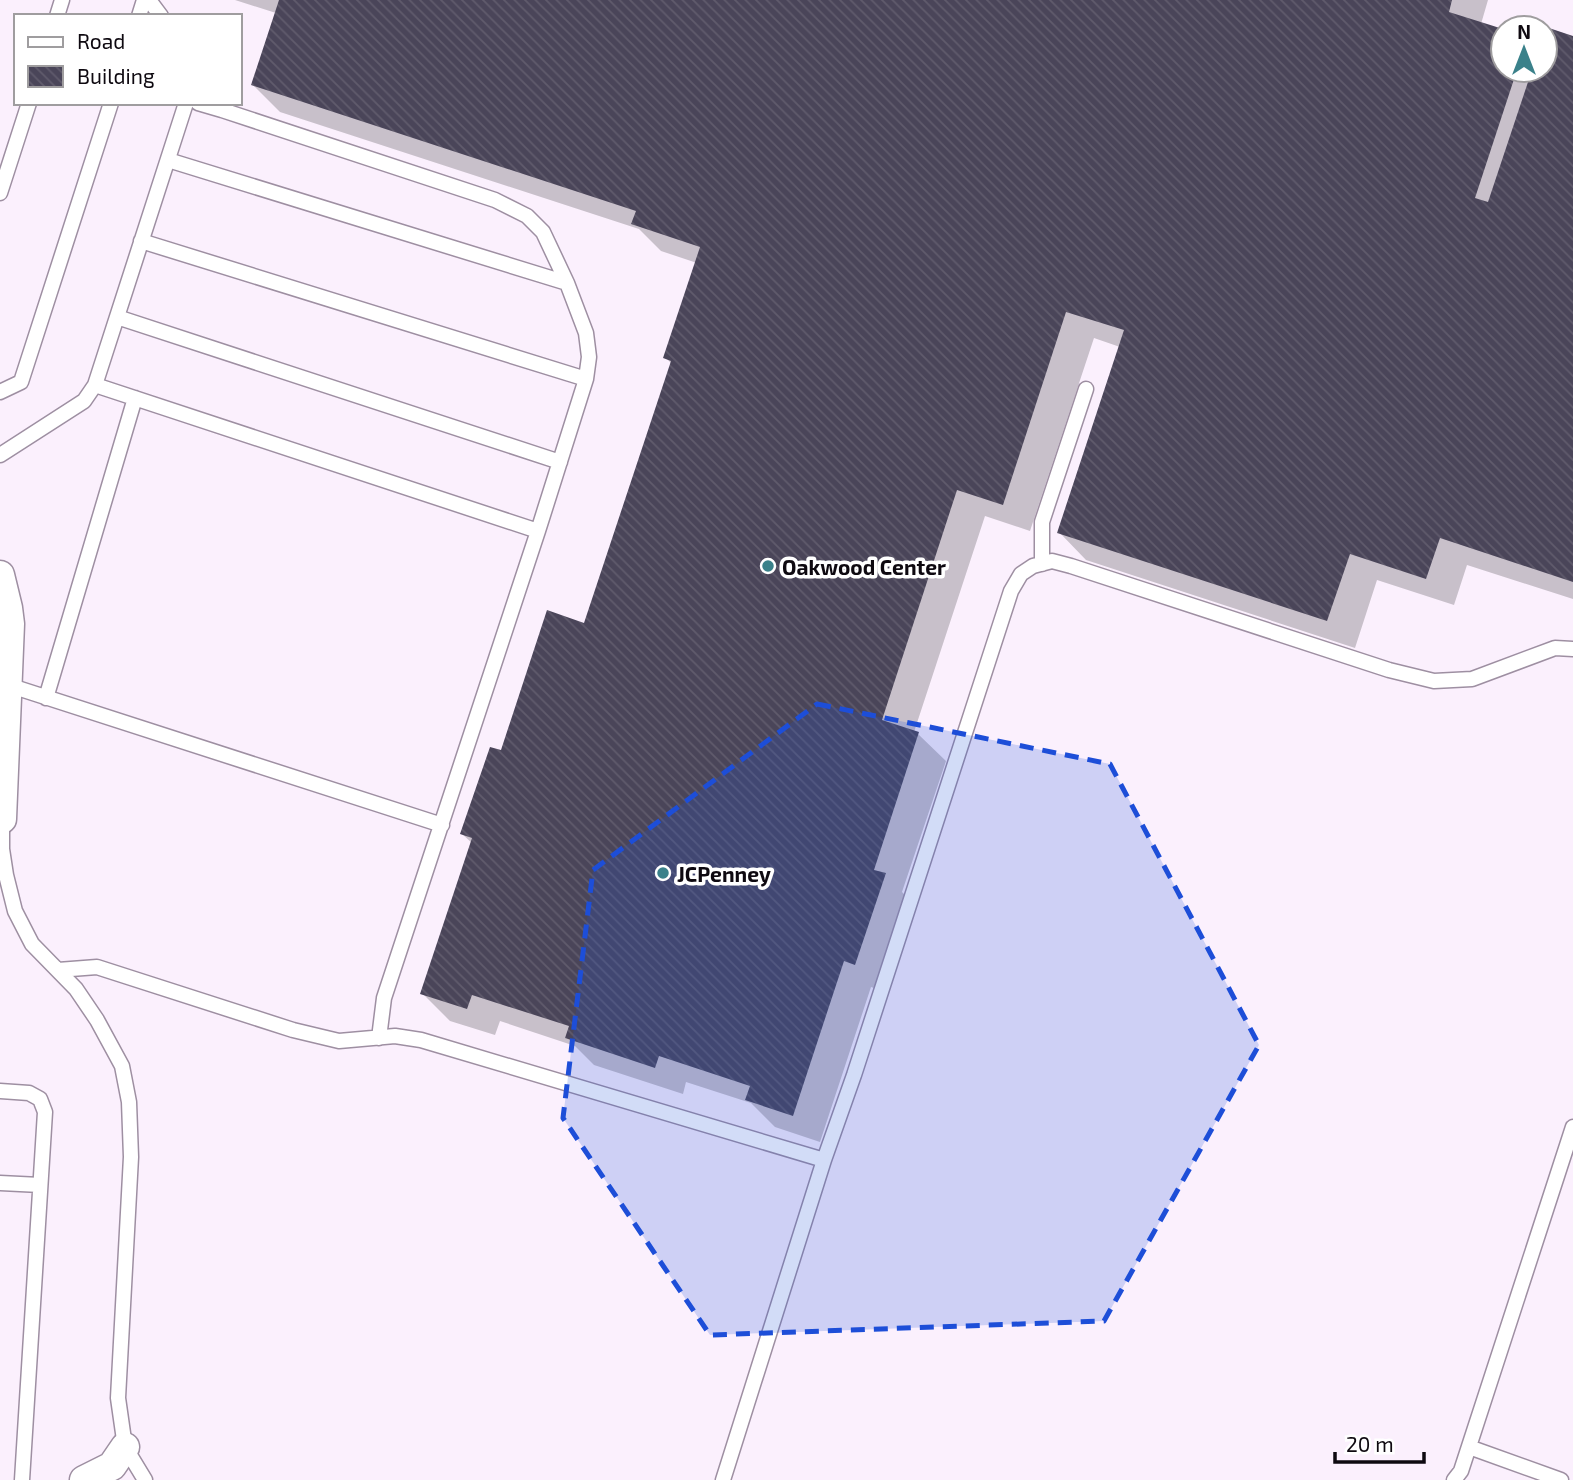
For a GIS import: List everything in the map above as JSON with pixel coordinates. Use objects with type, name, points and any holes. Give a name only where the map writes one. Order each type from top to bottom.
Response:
[{"type":"street","points":[[0,575],[10,624],[1,819]]},
{"type":"street","points":[[84,1480],[112,1466],[125,1447]]},
{"type":"lane","points":[[147,0],[159,14]]},
{"type":"lane","points":[[0,193],[28,105]]},
{"type":"lane","points":[[0,392],[21,382],[110,105]]},
{"type":"lane","points":[[0,455],[84,401],[95,385],[185,105]]},
{"type":"lane","points":[[205,105],[495,200],[527,216],[543,232],[567,283],[586,333],[589,357],[586,379],[384,998],[379,1038]]},
{"type":"lane","points":[[168,160],[567,283]]},
{"type":"lane","points":[[141,241],[586,379]]},
{"type":"lane","points":[[117,317],[560,462]]},
{"type":"lane","points":[[95,385],[538,531]]},
{"type":"lane","points":[[1042,564],[1042,522],[1086,389]]},
{"type":"lane","points":[[46,698],[135,398]]},
{"type":"lane","points":[[723,1480],[824,1160],[1011,591],[1021,574],[1032,566],[1052,561],[1389,670],[1434,681],[1472,679],[1555,648],[1573,649]]},
{"type":"lane","points":[[8,685],[442,825]]},
{"type":"lane","points":[[1,819],[2,849],[15,911],[32,944],[76,989],[97,1020],[122,1066],[129,1102],[131,1157],[118,1398],[125,1447],[145,1480]]},
{"type":"lane","points":[[58,970],[97,967],[293,1030],[339,1041],[395,1036],[421,1040],[824,1160]]},
{"type":"lane","points":[[0,1091],[29,1093],[40,1099],[45,1112],[22,1480]]},
{"type":"lane","points":[[1454,1480],[1461,1471],[1573,1127]]},
{"type":"lane","points":[[0,1183],[40,1185]]},
{"type":"lane","points":[[1469,1447],[1562,1480]]},
{"type":"highlighted area","points":[[817,704],[1110,764],[1259,1045],[1104,1321],[710,1335],[563,1118],[593,870]]},
{"type":"building","name":"Oakwood Center","points":[[279,0],[1452,0],[1449,12],[1489,25],[1489,84],[1512,84],[1475,198],[1488,202],[1527,84],[1559,84],[1559,31],[1573,36],[1573,582],[1440,538],[1426,579],[1350,554],[1327,621],[1057,533],[1124,330],[1066,312],[1003,505],[957,490],[882,720],[919,732],[874,870],[886,873],[855,965],[844,961],[793,1116],[745,1100],[750,1086],[659,1056],[655,1068],[565,1038],[569,1026],[472,995],[467,1009],[420,994],[472,838],[460,834],[490,747],[501,750],[547,610],[584,623],[671,361],[663,358],[700,247],[631,224],[636,211],[251,85]]},
{"type":"place","name":"Oakwood Center","points":[[768,566]]},
{"type":"place","name":"JCPenney","points":[[663,873]]}]
